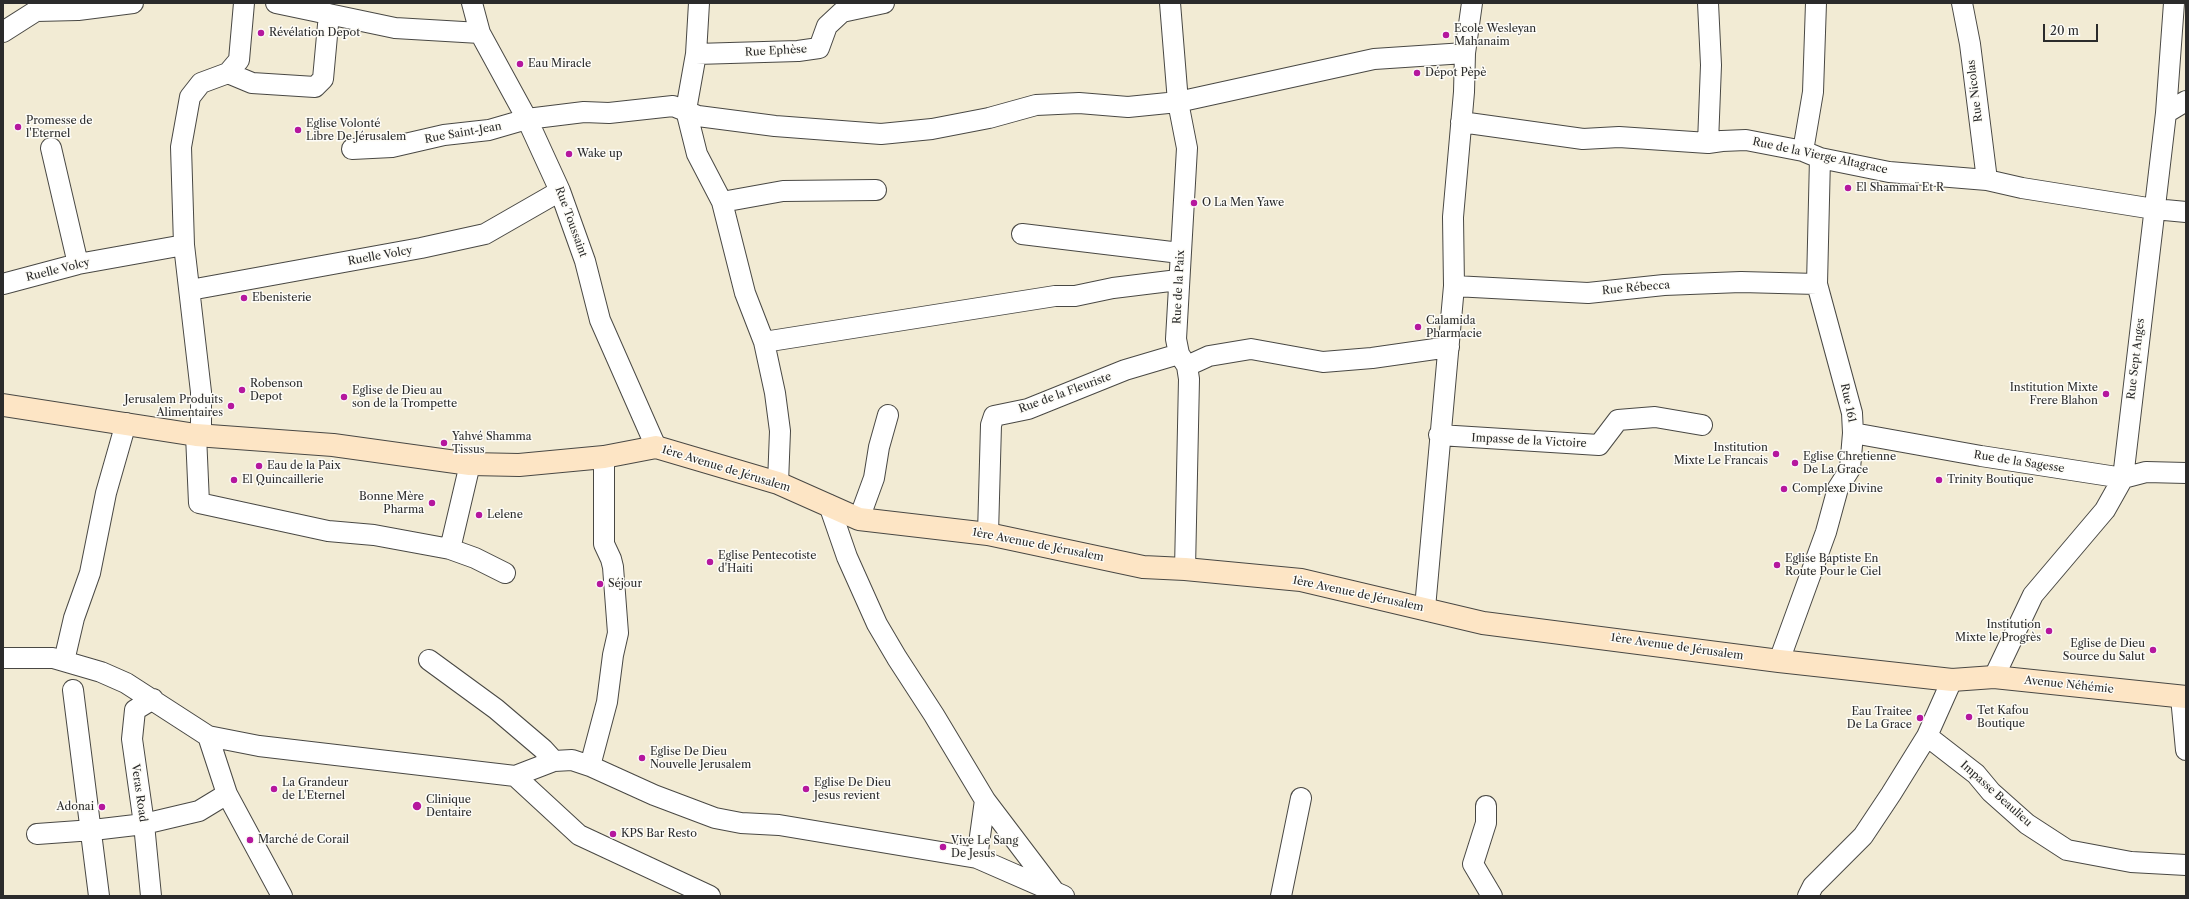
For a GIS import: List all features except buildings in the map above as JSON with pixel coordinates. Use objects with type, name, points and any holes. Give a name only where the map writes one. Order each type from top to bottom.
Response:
[{"type":"street","points":[[3,32],[36,7],[78,10],[133,3]]},
{"type":"street","points":[[244,3],[239,60],[228,73],[201,83],[190,98],[181,147],[184,245],[201,392],[199,435],[199,503],[328,531],[374,535],[450,549],[475,558],[505,573]]},
{"type":"street","points":[[276,3],[320,9],[395,28],[480,33]]},
{"type":"street","name":"Rue Toussaint","points":[[472,3],[480,33],[527,119],[560,191],[585,261],[600,320],[656,447]]},
{"type":"street","points":[[699,3],[696,54],[686,110],[697,154],[722,202],[745,293],[764,342],[775,393],[780,431],[778,483]]},
{"type":"street","name":"Rue Ephèse","points":[[696,54],[798,51],[819,48],[827,26],[842,12],[884,3]]},
{"type":"street","name":"Rue de la Paix","points":[[1170,3],[1178,102],[1187,148],[1178,280],[1176,339],[1188,379],[1185,569]]},
{"type":"street","points":[[1425,608],[1439,435],[1454,286],[1453,217],[1464,92],[1465,52],[1472,3]]},
{"type":"street","points":[[1708,3],[1711,65],[1708,143]]},
{"type":"street","name":"Rue 161","points":[[1779,661],[1826,532],[1838,488],[1850,469],[1854,433],[1852,413],[1817,284],[1811,154],[1816,3]]},
{"type":"street","name":"Rue Nicolas","points":[[1962,3],[1970,44],[1987,180]]},
{"type":"street","name":"Rue Sept Anges","points":[[1994,677],[2033,595],[2105,510],[2123,478],[2166,114],[2174,3]]},
{"type":"street","points":[[228,73],[252,83],[315,87],[323,79],[320,9]]},
{"type":"street","name":"Rue Saint-Jean","points":[[352,148],[392,147],[444,135],[489,130],[527,119],[584,112],[609,113],[673,106],[698,116],[775,126],[881,134],[932,129],[988,118],[1036,105],[1079,103],[1128,107],[1178,102],[1374,59],[1465,52]]},
{"type":"street","points":[[2166,114],[2186,101]]},
{"type":"street","name":"Rue de la Vierge Altagrace","points":[[1461,122],[1583,139],[1619,137],[1708,143],[1722,140],[1746,140],[1889,172],[1987,180],[2022,188],[2154,209],[2186,212]]},
{"type":"street","points":[[51,148],[78,264]]},
{"type":"street","points":[[722,202],[783,191],[876,190]]},
{"type":"street","name":"Ruelle Volcy","points":[[190,290],[408,251],[485,234],[560,191]]},
{"type":"street","points":[[1022,234],[1180,252]]},
{"type":"street","name":"Ruelle Volcy","points":[[3,284],[78,264],[184,245]]},
{"type":"street","points":[[764,342],[1055,296],[1075,296],[1113,288],[1178,280]]},
{"type":"street","name":"Rue Rébecca","points":[[1454,286],[1588,293],[1664,285],[1726,283],[1817,284]]},
{"type":"street","points":[[1183,360],[1251,349],[1323,362],[1372,358],[1449,347]]},
{"type":"street","name":"Rue de la Fleuriste","points":[[988,534],[991,425],[994,416],[1028,409],[1125,370],[1183,360]]},
{"type":"street","points":[[3,405],[199,435],[333,445],[470,464],[519,465],[604,457],[656,447]]},
{"type":"street","points":[[859,519],[874,478],[879,447],[888,415]]},
{"type":"street","name":"Impasse de la Victoire","points":[[1439,435],[1599,445],[1618,420],[1655,418],[1702,425]]},
{"type":"street","points":[[64,662],[74,618],[90,573],[106,493],[126,423]]},
{"type":"street","name":"Rue de la Sagesse","points":[[1854,433],[1981,456],[2123,478],[2146,472],[2186,473]]},
{"type":"street","name":"1ère Avenue de Jérusalem","points":[[656,447],[778,483],[859,519],[988,534],[1143,567],[1185,569],[1300,580],[1425,608],[1483,623],[1779,661],[1952,680]]},
{"type":"street","points":[[590,766],[607,702],[613,655],[618,634],[613,567],[604,544],[604,457]]},
{"type":"street","points":[[450,549],[470,464]]},
{"type":"street","points":[[829,505],[847,557],[877,624],[934,715],[984,800],[1059,894]]},
{"type":"street","points":[[3,658],[53,658],[101,672],[126,683],[153,699],[208,736],[259,746],[515,776],[554,761],[572,760],[590,766],[654,795],[715,818],[741,823],[779,825],[977,858],[1059,894]]},
{"type":"street","points":[[429,660],[496,709],[543,749],[554,761]]},
{"type":"street","name":"Avenue Néhémie","points":[[1952,680],[1994,677],[2184,697]]},
{"type":"street","points":[[1808,896],[1814,886],[1863,836],[1927,736],[1952,680]]},
{"type":"street","points":[[74,690],[99,896]]},
{"type":"street","points":[[2184,697],[2186,750]]},
{"type":"street","name":"Veras Road","points":[[151,896],[144,824],[132,739],[135,710],[153,699]]},
{"type":"street","points":[[208,736],[227,794],[282,896]]},
{"type":"street","name":"Impasse Beaulieu","points":[[1927,736],[1976,774],[1991,792],[2027,824],[2067,850],[2131,862],[2186,866]]},
{"type":"street","points":[[515,776],[579,835],[710,896]]},
{"type":"street","points":[[37,834],[144,824],[199,811],[227,794]]},
{"type":"street","points":[[1282,896],[1301,798]]},
{"type":"street","points":[[977,858],[984,800]]},
{"type":"street","points":[[1486,806],[1486,823],[1473,864],[1492,896]]},
{"type":"place","name":"Révélation Depot","points":[[261,33]]},
{"type":"place","name":"Ecole Wesleyan Mahanaim","points":[[1446,35]]},
{"type":"place","name":"Eau Miracle","points":[[520,64]]},
{"type":"place","name":"Dépot Pèpè","points":[[1417,73]]},
{"type":"place","name":"Promesse de l'Eternel","points":[[18,127]]},
{"type":"place","name":"Eglise Volonté Libre De Jérusalem","points":[[298,130]]},
{"type":"place","name":"Wake up","points":[[569,154]]},
{"type":"place","name":"El Shammaï Et R","points":[[1848,188]]},
{"type":"place","name":"O La Men Yawe","points":[[1194,203]]},
{"type":"place","name":"Ebenisterie","points":[[244,298]]},
{"type":"place","name":"Calamida Pharmacie","points":[[1418,327]]},
{"type":"place","name":"Robenson Depot","points":[[242,390]]},
{"type":"place","name":"Institution Mixte Frere Blahon","points":[[2106,394]]},
{"type":"place","name":"Eglise de Dieu au son de la Trompette","points":[[344,397]]},
{"type":"place","name":"Jerusalem Produits Alimentaires","points":[[231,406]]},
{"type":"place","name":"Yahvé Shamma Tissus","points":[[444,443]]},
{"type":"place","name":"Institution Mixte Le Francais","points":[[1776,454]]},
{"type":"place","name":"Eglise Chretienne De La Grace","points":[[1795,463]]},
{"type":"place","name":"Eau de la Paix","points":[[259,466]]},
{"type":"place","name":"El Quincaillerie","points":[[234,480]]},
{"type":"place","name":"Trinity Boutique","points":[[1939,480]]},
{"type":"place","name":"Complexe Divine","points":[[1784,489]]},
{"type":"place","name":"Bonne Mère Pharma","points":[[432,503]]},
{"type":"place","name":"Lelene","points":[[479,515]]},
{"type":"place","name":"Eglise Pentecotiste d'Haiti","points":[[710,562]]},
{"type":"place","name":"Eglise Baptiste En Route Pour le Ciel","points":[[1777,565]]},
{"type":"place","name":"Séjour","points":[[600,584]]},
{"type":"place","name":"Institution Mixte le Progrès","points":[[2049,631]]},
{"type":"place","name":"Eglise de Dieu Source du Salut","points":[[2153,650]]},
{"type":"place","name":"Tet Kafou Boutique","points":[[1969,717]]},
{"type":"place","name":"Eau Traitee De La Grace","points":[[1920,718]]},
{"type":"place","name":"Eglise De Dieu Nouvelle Jerusalem","points":[[642,758]]},
{"type":"place","name":"La Grandeur de L'Eternel","points":[[274,789]]},
{"type":"place","name":"Eglise De Dieu Jesus revient","points":[[806,789]]},
{"type":"place","name":"Clinique Dentaire","points":[[417,806]]},
{"type":"place","name":"Adonai","points":[[102,807]]},
{"type":"place","name":"KPS Bar Resto","points":[[613,834]]},
{"type":"place","name":"Marché de Corail","points":[[250,840]]},
{"type":"place","name":"Vive Le Sang De Jesus","points":[[943,847]]}]
